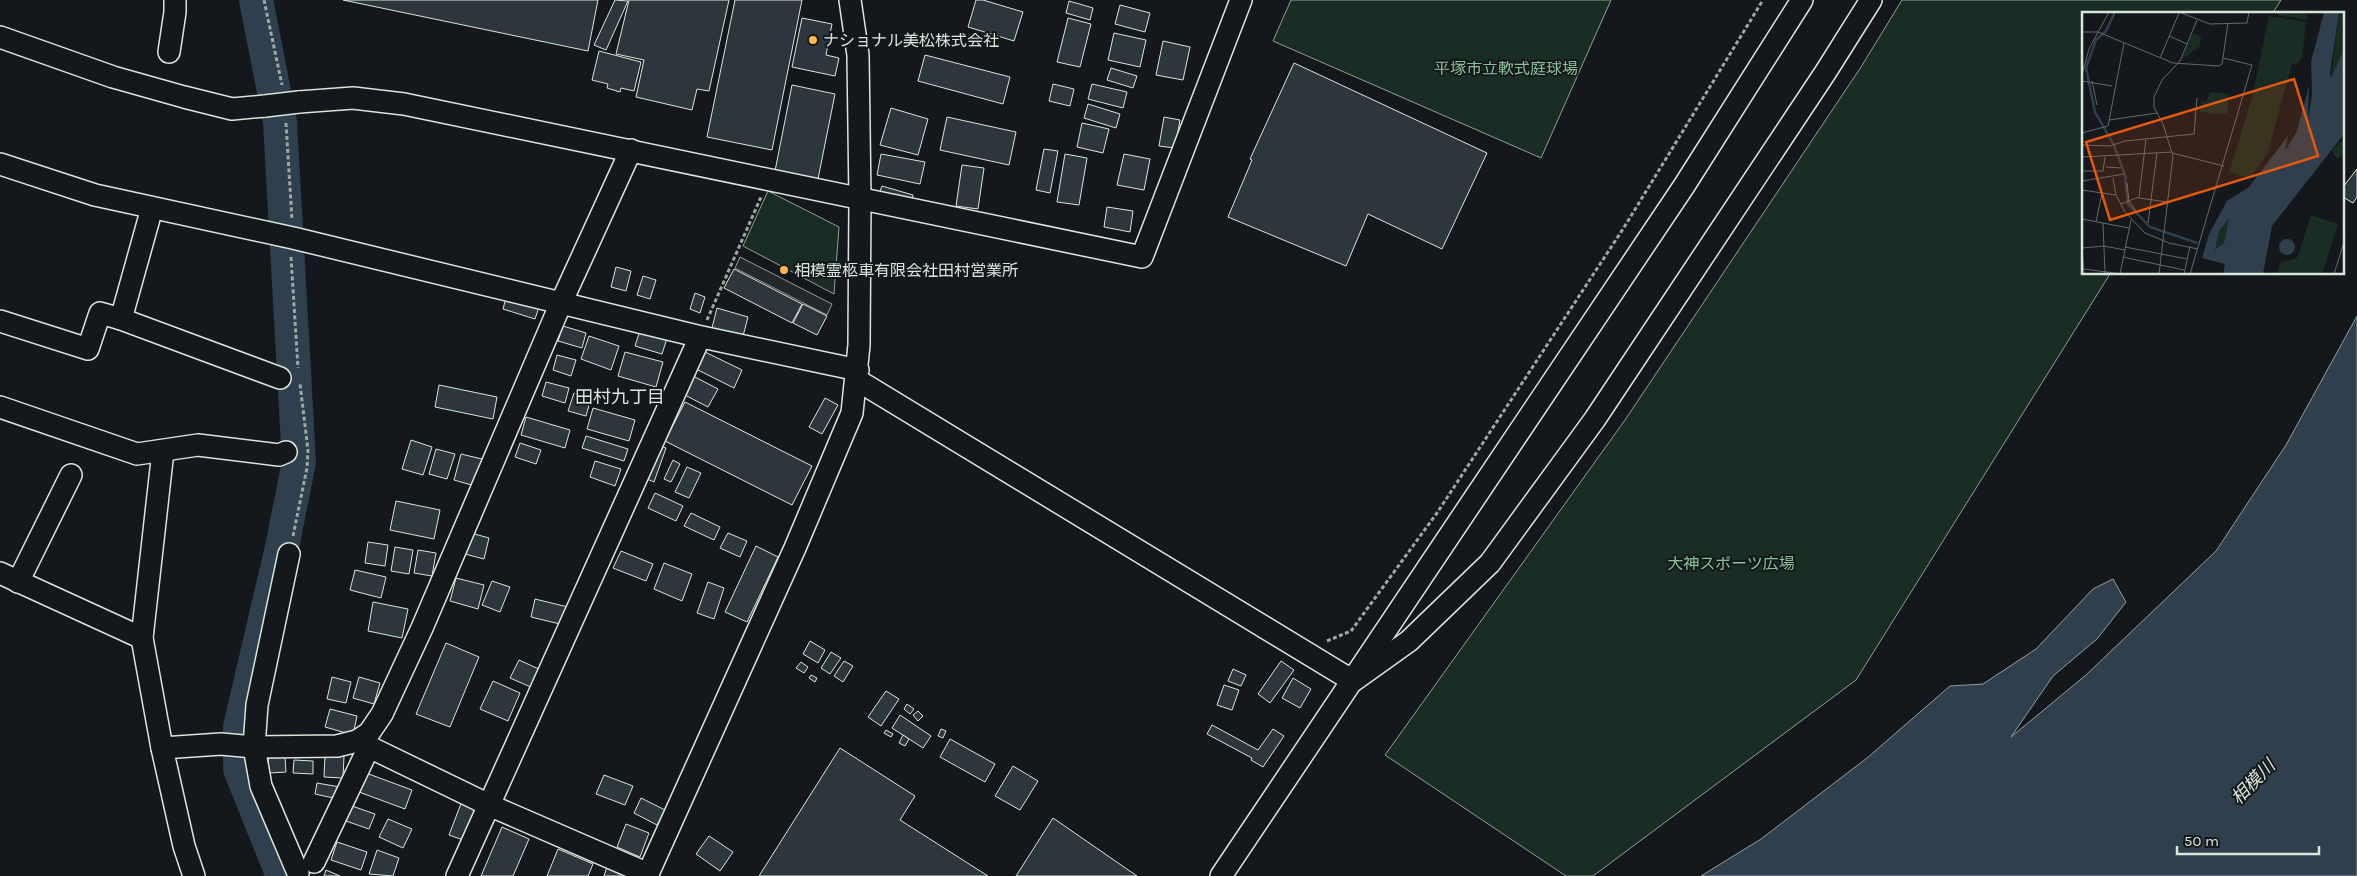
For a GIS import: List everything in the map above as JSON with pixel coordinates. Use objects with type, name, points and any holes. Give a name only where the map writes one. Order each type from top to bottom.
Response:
[{"type":"street","points":[[169,52],[175,0]]},
{"type":"street","points":[[162,748],[221,744],[254,747],[363,744],[489,804],[647,875],[795,548],[852,412],[857,375],[860,200],[858,55],[850,0]]},
{"type":"street","points":[[0,37],[113,76],[232,109],[353,98],[404,104],[1142,257],[1241,0]]},
{"type":"street","points":[[1222,876],[1684,186],[1802,0]]},
{"type":"street","points":[[1353,680],[1409,642],[1490,563],[1595,419],[1825,73],[1871,0]]},
{"type":"street","points":[[289,554],[257,705],[254,747],[261,786],[306,867],[363,744],[382,714],[422,628],[561,303],[631,150]]},
{"type":"street","points":[[0,164],[95,195],[293,238],[857,375],[905,407],[1353,680]]},
{"type":"street","points":[[121,319],[152,208]]},
{"type":"street","points":[[0,321],[88,348],[100,313],[293,376]]},
{"type":"street","points":[[457,876],[700,337]]},
{"type":"street","points":[[0,407],[137,454],[198,445],[279,455],[286,452]]},
{"type":"street","points":[[163,451],[142,638],[162,748],[184,846],[194,876]]},
{"type":"street","points":[[71,475],[5,576],[142,638]]},
{"type":"path","points":[[264,0],[283,104],[293,238],[290,242],[293,376],[308,450],[307,468],[289,554]]},
{"type":"path","points":[[1303,651],[1351,631],[1437,513],[1624,229],[1763,0]]},
{"type":"path","points":[[700,337],[768,180]]},
{"type":"green space","name":"平塚市立軟式庭球場","points":[[1291,0],[1611,0],[1541,158],[1273,41]]},
{"type":"green space","name":"大神スポーツ広場","points":[[1902,0],[2281,0],[2273,12],[2082,12],[2082,275],[2109,275],[1856,680],[1593,876],[1566,876],[1385,755],[1625,420],[1861,67]]},
{"type":"green space","points":[[768,191],[839,227],[834,294],[743,246]]},
{"type":"shaded area","points":[[740,257],[832,304],[827,315],[735,268]]},
{"type":"water","name":"相模川","points":[[2357,316],[2357,876],[1701,876],[1761,839],[1867,758],[1950,686],[1983,684],[2036,649],[2093,589],[2113,579],[2126,602],[2097,639],[2053,676],[2011,737],[2086,675],[2216,551],[2286,445]]},
{"type":"building","points":[[343,0],[598,0],[588,51]]},
{"type":"building","points":[[615,0],[628,1],[606,50],[594,45]]},
{"type":"building","points":[[629,0],[729,0],[709,91],[697,89],[692,110],[636,97],[644,60],[616,54]]},
{"type":"building","points":[[735,0],[802,0],[772,150],[707,137]]},
{"type":"building","points":[[976,0],[983,0],[1023,12],[1014,41],[968,27]]},
{"type":"building","points":[[1069,1],[1093,8],[1090,20],[1066,13]]},
{"type":"building","points":[[1120,5],[1150,13],[1145,32],[1115,24]]},
{"type":"building","name":"ナショナル美松株式会社","points":[[802,18],[832,24],[826,55],[839,58],[835,76],[792,67]]},
{"type":"building","points":[[1068,18],[1091,24],[1080,67],[1057,62]]},
{"type":"building","points":[[1114,33],[1146,40],[1140,67],[1108,60]]},
{"type":"building","points":[[1163,41],[1190,47],[1183,80],[1156,75]]},
{"type":"building","points":[[599,51],[641,62],[634,91],[621,88],[620,92],[607,88],[608,84],[592,80]]},
{"type":"building","points":[[925,55],[1010,77],[1003,104],[918,81]]},
{"type":"building","points":[[1294,63],[1487,153],[1442,249],[1368,214],[1346,266],[1228,217],[1252,160],[1250,159]]},
{"type":"building","points":[[1111,68],[1137,76],[1133,88],[1107,80]]},
{"type":"building","points":[[1053,84],[1074,89],[1070,106],[1049,101]]},
{"type":"building","points":[[1092,84],[1127,92],[1123,108],[1088,99]]},
{"type":"building","points":[[792,85],[835,94],[818,179],[775,171]]},
{"type":"building","points":[[1088,104],[1120,114],[1116,128],[1084,118]]},
{"type":"building","points":[[891,108],[928,119],[918,155],[880,145]]},
{"type":"building","points":[[947,117],[1016,132],[1009,165],[940,150]]},
{"type":"building","points":[[1164,117],[1180,120],[1175,148],[1159,146]]},
{"type":"building","points":[[1082,123],[1109,129],[1103,153],[1077,147]]},
{"type":"building","points":[[1044,149],[1058,151],[1050,193],[1036,190]]},
{"type":"building","points":[[881,154],[925,162],[920,184],[877,175]]},
{"type":"building","points":[[1065,154],[1087,158],[1079,205],[1057,202]]},
{"type":"building","points":[[1124,154],[1150,159],[1144,190],[1117,185]]},
{"type":"building","points":[[962,165],[984,168],[978,209],[956,206]]},
{"type":"building","points":[[2357,169],[2357,197],[2353,203],[2344,198],[2344,186]]},
{"type":"building","points":[[882,186],[913,195],[912,201],[880,191]]},
{"type":"building","points":[[1107,207],[1133,211],[1130,232],[1104,227]]},
{"type":"building","points":[[616,267],[631,271],[626,291],[611,287]]},
{"type":"building","points":[[734,269],[802,304],[792,323],[724,288]]},
{"type":"building","points":[[643,276],[656,280],[650,299],[637,295]]},
{"type":"building","points":[[695,293],[705,297],[700,313],[690,309]]},
{"type":"building","points":[[507,294],[540,304],[535,319],[503,309]]},
{"type":"building","points":[[803,304],[827,316],[817,335],[793,323]]},
{"type":"building","points":[[717,308],[748,317],[743,336],[712,328]]},
{"type":"building","points":[[563,326],[586,333],[582,348],[558,341]]},
{"type":"building","points":[[641,327],[668,335],[662,354],[635,346]]},
{"type":"building","points":[[589,336],[619,346],[611,370],[581,359]]},
{"type":"building","points":[[625,352],[663,362],[656,387],[618,376]]},
{"type":"building","points":[[705,352],[742,370],[734,388],[696,369]]},
{"type":"building","points":[[557,355],[576,360],[571,376],[553,370]]},
{"type":"building","points":[[693,376],[718,389],[708,407],[683,394]]},
{"type":"building","points":[[546,382],[569,388],[565,403],[542,396]]},
{"type":"building","points":[[439,385],[497,397],[493,419],[435,407]]},
{"type":"building","points":[[574,393],[591,398],[586,416],[568,411]]},
{"type":"building","points":[[825,398],[838,405],[822,434],[809,427]]},
{"type":"building","points":[[685,402],[812,466],[792,505],[665,441]]},
{"type":"building","points":[[593,408],[635,420],[629,441],[587,429]]},
{"type":"building","points":[[526,417],[570,430],[565,448],[521,435]]},
{"type":"building","points":[[586,436],[628,449],[624,461],[582,448]]},
{"type":"building","points":[[411,440],[432,447],[423,475],[402,469]]},
{"type":"building","points":[[520,443],[541,450],[536,464],[515,457]]},
{"type":"building","points":[[658,445],[666,448],[654,482],[645,478]]},
{"type":"building","points":[[436,449],[455,454],[447,479],[429,474]]},
{"type":"building","points":[[461,454],[482,459],[475,486],[454,480]]},
{"type":"building","points":[[673,460],[680,464],[671,482],[664,479]]},
{"type":"building","points":[[595,461],[621,469],[615,486],[590,477]]},
{"type":"building","points":[[687,467],[701,473],[689,498],[675,492]]},
{"type":"building","points":[[655,493],[683,506],[676,521],[648,508]]},
{"type":"building","points":[[396,501],[440,510],[434,539],[390,530]]},
{"type":"building","points":[[691,513],[720,527],[714,540],[684,526]]},
{"type":"building","points":[[471,533],[489,538],[484,559],[465,554]]},
{"type":"building","points":[[728,533],[747,541],[740,557],[720,548]]},
{"type":"building","points":[[368,542],[388,545],[385,566],[365,563]]},
{"type":"building","points":[[756,546],[778,557],[747,622],[725,612]]},
{"type":"building","points":[[395,547],[413,550],[409,574],[391,571]]},
{"type":"building","points":[[418,550],[436,553],[432,576],[414,573]]},
{"type":"building","points":[[621,551],[653,564],[646,581],[613,568]]},
{"type":"building","points":[[664,563],[692,574],[682,601],[654,589]]},
{"type":"building","points":[[355,570],[386,577],[381,598],[350,590]]},
{"type":"building","points":[[456,578],[484,585],[478,609],[450,601]]},
{"type":"building","points":[[492,581],[510,587],[500,612],[482,605]]},
{"type":"building","points":[[708,582],[724,588],[714,619],[697,613]]},
{"type":"building","points":[[535,599],[568,607],[564,625],[531,617]]},
{"type":"building","points":[[373,602],[408,609],[402,638],[368,631]]},
{"type":"building","points":[[810,641],[825,650],[818,663],[803,654]]},
{"type":"building","points":[[446,643],[479,657],[450,727],[416,714]]},
{"type":"building","points":[[831,652],[841,658],[830,674],[821,668]]},
{"type":"building","points":[[519,660],[541,670],[533,688],[510,678]]},
{"type":"building","points":[[844,661],[853,666],[843,682],[834,676]]},
{"type":"building","points":[[1281,661],[1294,670],[1270,703],[1258,694]]},
{"type":"building","points":[[801,662],[808,667],[804,673],[796,668]]},
{"type":"building","points":[[1233,669],[1246,675],[1241,686],[1228,681]]},
{"type":"building","points":[[811,675],[817,678],[815,682],[809,678]]},
{"type":"building","points":[[332,677],[351,682],[346,703],[327,699]]},
{"type":"building","points":[[359,677],[380,683],[374,704],[353,698]]},
{"type":"building","points":[[1293,678],[1311,689],[1300,708],[1282,698]]},
{"type":"building","points":[[493,681],[520,693],[508,721],[480,709]]},
{"type":"building","points":[[1224,685],[1239,690],[1232,710],[1217,705]]},
{"type":"building","points":[[886,691],[899,699],[881,726],[868,717]]},
{"type":"building","points":[[907,704],[914,709],[910,714],[904,709]]},
{"type":"building","points":[[330,709],[357,716],[353,735],[325,727]]},
{"type":"building","points":[[918,711],[923,716],[918,721],[913,715]]},
{"type":"building","points":[[900,715],[931,736],[923,748],[892,728]]},
{"type":"building","points":[[1212,725],[1258,750],[1273,729],[1284,736],[1263,767],[1251,760],[1252,758],[1207,734]]},
{"type":"building","points":[[941,729],[946,731],[943,738],[938,736]]},
{"type":"building","points":[[886,730],[893,734],[891,737],[884,733]]},
{"type":"building","points":[[903,735],[909,739],[905,746],[899,743]]},
{"type":"building","points":[[950,739],[995,764],[985,782],[940,757]]},
{"type":"building","points":[[840,748],[915,796],[900,820],[988,876],[759,876]]},
{"type":"building","points":[[325,756],[344,756],[343,778],[324,777]]},
{"type":"building","points":[[285,757],[286,772],[269,773],[268,758]]},
{"type":"building","points":[[294,760],[313,761],[313,774],[293,773]]},
{"type":"building","points":[[1013,766],[1038,781],[1020,810],[995,796]]},
{"type":"building","points":[[366,773],[412,790],[405,809],[359,792]]},
{"type":"building","points":[[604,775],[633,786],[625,805],[596,794]]},
{"type":"building","points":[[317,783],[340,787],[338,799],[315,794]]},
{"type":"building","points":[[641,798],[665,810],[657,825],[634,813]]},
{"type":"building","points":[[462,801],[478,808],[466,841],[449,835]]},
{"type":"building","points":[[352,806],[375,814],[369,829],[346,821]]},
{"type":"building","points":[[1053,818],[1137,876],[1016,876]]},
{"type":"building","points":[[388,819],[412,829],[403,848],[379,837]]},
{"type":"building","points":[[626,824],[649,833],[640,857],[617,847]]},
{"type":"building","points":[[502,827],[529,839],[513,876],[481,876]]},
{"type":"building","points":[[709,836],[733,852],[720,871],[696,854]]},
{"type":"building","points":[[337,842],[367,852],[361,870],[331,860]]},
{"type":"building","points":[[558,849],[593,864],[588,876],[547,876]]},
{"type":"building","points":[[377,850],[399,858],[393,876],[369,874]]},
{"type":"building","points":[[607,867],[628,876],[604,876]]},
{"type":"building","points":[[326,870],[340,876],[324,876]]},
{"type":"waterway","points":[[256,0],[280,122],[299,462],[282,547],[240,727],[240,769],[283,876]]},
{"type":"place","name":"ナショナル美松株式会社","points":[[813,40]]},
{"type":"place","name":"相模霊柩車有限会社田村営業所","points":[[784,270]]},
{"type":"district","name":"田村九丁目","points":[[620,397]]}]
